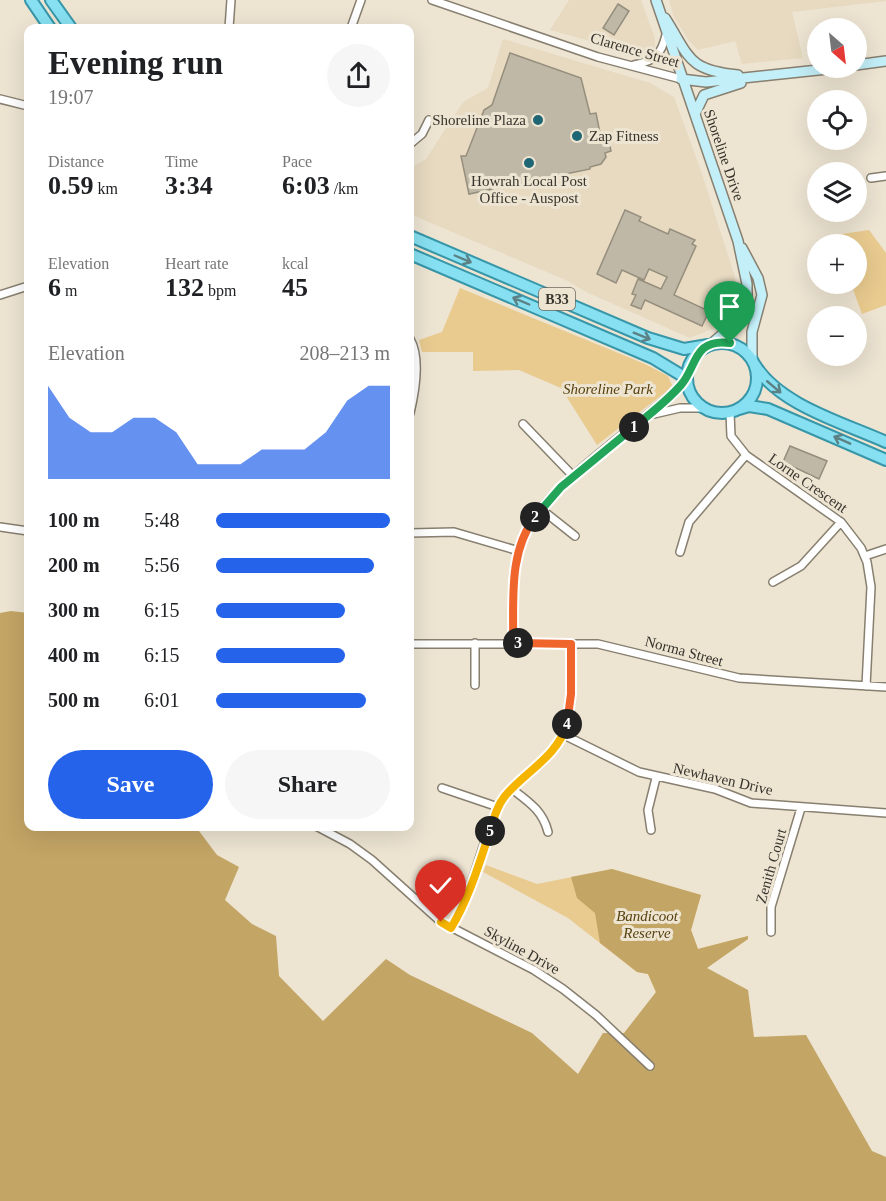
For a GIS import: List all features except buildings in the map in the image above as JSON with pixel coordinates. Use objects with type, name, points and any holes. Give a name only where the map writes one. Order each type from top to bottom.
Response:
[{"type":"main road","points":[[31,0],[47,24]]},
{"type":"main road","points":[[51,0],[68,24]]},
{"type":"main road","points":[[657,4],[690,57],[700,68],[712,72],[758,77]]},
{"type":"main road","name":"Shoreline Drive","points":[[657,4],[738,241],[747,284],[747,301],[736,324],[709,345]]},
{"type":"main road","points":[[867,64],[886,61]]},
{"type":"main road","name":"Clarence Street","points":[[681,79],[701,82],[807,71]]},
{"type":"main road","points":[[695,115],[704,95],[758,77]]},
{"type":"main road","name":"B33","points":[[414,238],[648,338],[684,349],[726,342],[736,345],[753,360],[768,382],[789,398],[886,442]]},
{"type":"main road","name":"Shoreline Drive","points":[[738,241],[755,270],[761,288],[761,305],[752,332],[753,360]]},
{"type":"main road","name":"B33","points":[[414,256],[653,358],[686,378]]},
{"type":"main road","points":[[709,345],[691,363],[686,378],[690,394],[702,408],[714,413],[735,411],[749,406],[768,409],[886,460]]},
{"type":"main road","points":[[735,411],[748,400],[754,389],[753,360]]},
{"type":"street","points":[[229,24],[231,0]]},
{"type":"street","points":[[352,24],[361,0]]},
{"type":"street","name":"Clarence Street","points":[[432,0],[598,57],[681,79]]},
{"type":"street","points":[[631,66],[657,57],[662,52],[666,35]]},
{"type":"street","points":[[0,99],[24,105]]},
{"type":"street","points":[[414,141],[422,134],[429,120]]},
{"type":"street","points":[[871,178],[886,176]]},
{"type":"street","points":[[0,295],[24,287]]},
{"type":"street","points":[[414,353],[414,394]]},
{"type":"street","points":[[513,643],[514,587],[519,551],[529,524],[574,477],[646,417],[686,378]]},
{"type":"street","points":[[646,417],[663,410],[702,408]]},
{"type":"street","name":"Lorne Crescent","points":[[735,411],[731,436],[746,455],[841,522],[865,556],[871,587],[866,686]]},
{"type":"street","points":[[523,424],[574,477]]},
{"type":"street","points":[[680,552],[689,522],[746,455]]},
{"type":"street","points":[[541,509],[575,536]]},
{"type":"street","points":[[773,582],[801,566],[841,522]]},
{"type":"street","points":[[0,527],[24,530]]},
{"type":"street","points":[[414,533],[454,532],[519,551]]},
{"type":"street","points":[[865,556],[886,549]]},
{"type":"street","points":[[475,643],[475,685]]},
{"type":"street","name":"Norma Street","points":[[414,644],[513,643],[617,647],[739,678],[886,687]]},
{"type":"street","points":[[451,928],[475,877],[498,807],[512,789],[543,762],[564,735],[570,708],[571,644]]},
{"type":"street","name":"Newhaven Drive","points":[[564,735],[622,766],[657,778],[715,789],[751,803],[886,813]]},
{"type":"street","points":[[651,830],[648,810],[657,778]]},
{"type":"street","points":[[442,788],[498,807]]},
{"type":"street","points":[[512,789],[536,808],[548,832]]},
{"type":"street","name":"Zenith Court","points":[[771,932],[771,907],[801,808]]},
{"type":"street","name":"Skyline Drive","points":[[325,831],[359,850],[433,916],[451,928],[548,979],[596,1015],[650,1066]]},
{"type":"shaded area","points":[[569,0],[641,0],[655,38],[655,49],[645,56],[550,30]]},
{"type":"shaded area","points":[[669,0],[886,1],[792,12],[803,58],[742,64],[735,41],[698,50],[689,41],[674,17]]},
{"type":"shaded area","points":[[503,39],[650,83],[674,97],[701,171],[735,277],[736,287],[714,328],[690,338],[586,292],[568,281],[414,216],[414,166],[426,159],[463,102],[488,88]]},
{"type":"green space","points":[[869,230],[886,253],[886,305],[867,312],[867,306],[859,306],[855,294],[867,294],[867,234],[842,234]]},
{"type":"green space","name":"Shoreline Park","points":[[460,288],[645,364],[668,376],[672,385],[597,445],[561,388],[519,370],[473,371],[473,352],[422,352],[419,340],[442,332]]},
{"type":"green space","points":[[0,613],[24,613],[24,831],[199,831],[217,855],[239,867],[225,900],[252,924],[276,936],[279,976],[323,1021],[386,959],[410,975],[532,1033],[578,1074],[603,1033],[624,1033],[656,992],[648,974],[637,972],[600,943],[595,913],[577,898],[571,877],[612,869],[701,895],[691,930],[698,949],[748,936],[748,939],[707,968],[748,990],[754,1037],[806,1035],[872,1151],[886,1157],[886,1201],[0,1201]]},
{"type":"green space","name":"Bandicoot Reserve","points":[[486,865],[537,884],[612,869],[701,895],[691,930],[698,949],[748,936],[748,939],[706,968],[671,1029],[648,974],[637,972],[568,918],[483,872]]},
{"type":"place","name":"Shoreline Plaza","points":[[538,120]]},
{"type":"place","name":"Zap Fitness","points":[[577,136]]},
{"type":"place","name":"Howrah Local Post Office - Auspost","points":[[529,163]]},
{"type":"route","points":[[441,922],[451,928],[457,917],[475,877],[498,807],[504,797],[543,762],[564,735],[568,722],[571,694],[571,644],[513,643],[516,567],[522,540],[529,524],[551,496],[668,398],[686,379],[691,363],[699,353],[708,345],[721,342],[730,343]]}]
